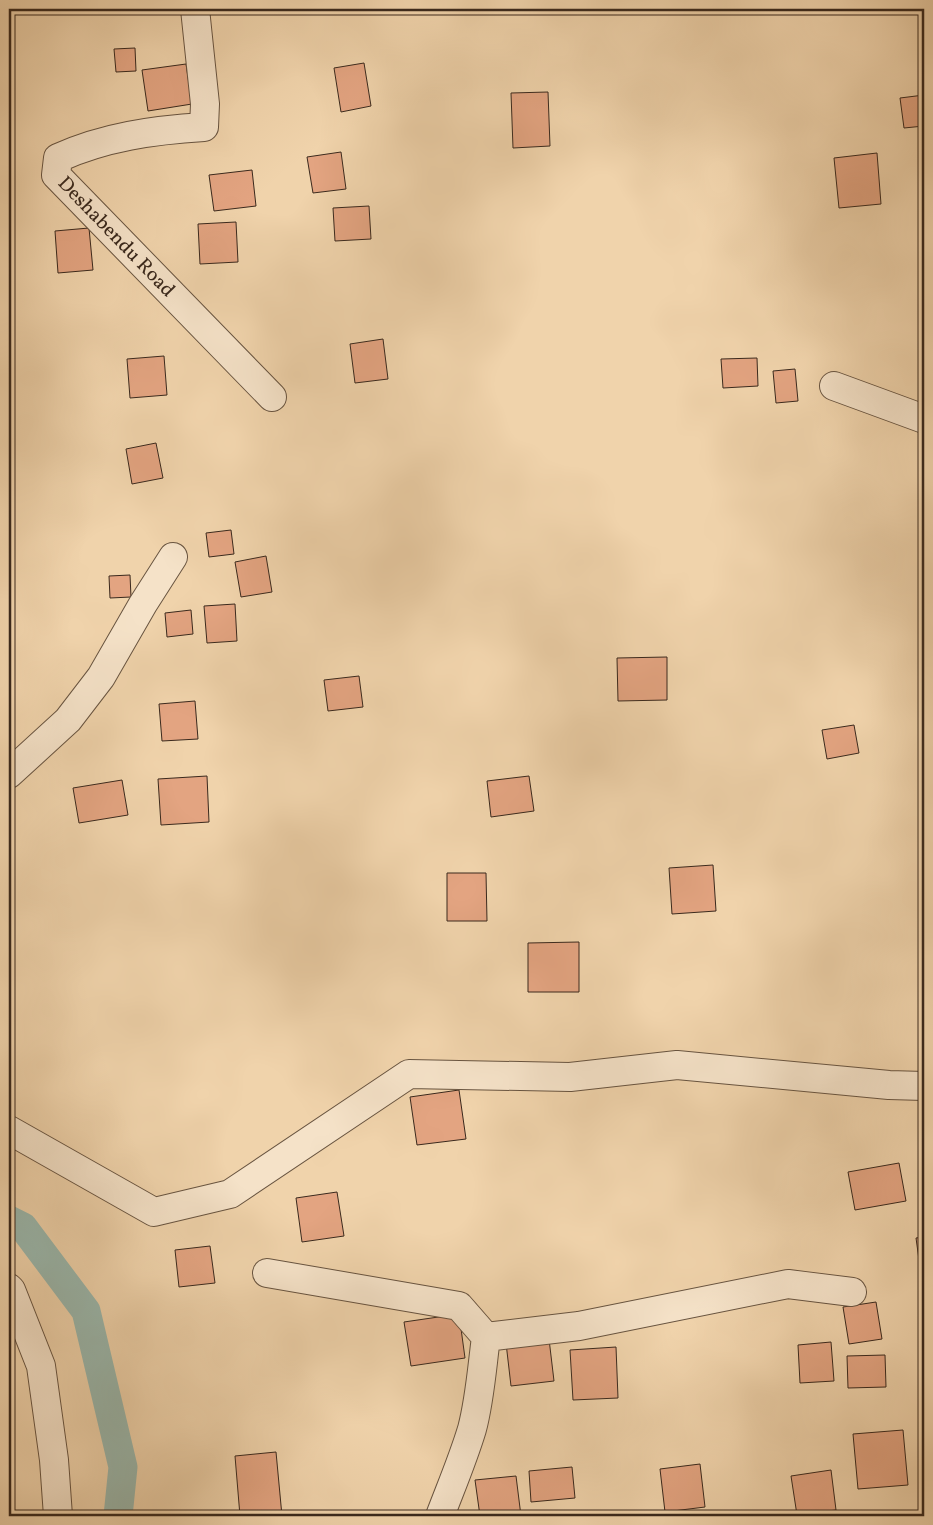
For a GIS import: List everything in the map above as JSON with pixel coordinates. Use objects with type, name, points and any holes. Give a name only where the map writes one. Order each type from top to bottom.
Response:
[{"type":"street","name":"Deshabendu Road","points":[[195,9],[204,104],[204,127],[182,128],[114,138],[80,148],[58,158],[56,175],[272,397]]},
{"type":"street","points":[[834,386],[924,419]]},
{"type":"street","points":[[9,774],[68,720],[96,684],[142,604],[173,557]]},
{"type":"street","points":[[9,1130],[154,1212],[230,1194],[409,1074],[570,1077],[677,1066],[888,1085],[924,1086]]},
{"type":"street","points":[[267,1273],[459,1306],[486,1337],[479,1392],[472,1427],[440,1516]]},
{"type":"street","points":[[486,1337],[579,1326],[788,1284],[852,1292]]},
{"type":"street","points":[[9,1288],[41,1366],[54,1460],[58,1516]]},
{"type":"building","points":[[135,48],[136,71],[116,72],[114,49]]},
{"type":"building","points":[[364,63],[371,106],[341,112],[334,68]]},
{"type":"building","points":[[186,64],[192,104],[148,111],[142,70]]},
{"type":"building","points":[[548,92],[550,146],[513,148],[511,93]]},
{"type":"building","points":[[924,95],[924,126],[904,128],[900,98]]},
{"type":"building","points":[[341,152],[346,189],[313,193],[307,157]]},
{"type":"building","points":[[877,153],[881,204],[839,208],[834,158]]},
{"type":"building","points":[[252,170],[256,206],[214,211],[209,175]]},
{"type":"building","points":[[369,206],[371,239],[335,241],[333,208]]},
{"type":"building","points":[[236,222],[238,262],[200,264],[198,224]]},
{"type":"building","points":[[89,228],[93,270],[58,273],[55,231]]},
{"type":"building","points":[[383,339],[388,379],[355,383],[350,344]]},
{"type":"building","points":[[164,356],[167,395],[130,398],[127,359]]},
{"type":"building","points":[[757,358],[758,386],[723,388],[721,359]]},
{"type":"building","points":[[795,369],[798,401],[776,403],[773,371]]},
{"type":"building","points":[[156,443],[163,478],[132,484],[126,449]]},
{"type":"building","points":[[231,530],[234,554],[209,557],[206,533]]},
{"type":"building","points":[[266,556],[272,592],[241,597],[235,562]]},
{"type":"building","points":[[130,575],[131,597],[110,598],[109,576]]},
{"type":"building","points":[[235,604],[237,641],[207,643],[204,606]]},
{"type":"building","points":[[9,610],[12,639],[9,639]]},
{"type":"building","points":[[191,610],[193,634],[167,637],[165,613]]},
{"type":"building","points":[[667,657],[667,700],[618,701],[617,658]]},
{"type":"building","points":[[359,676],[363,707],[328,711],[324,680]]},
{"type":"building","points":[[195,701],[198,739],[162,741],[159,704]]},
{"type":"building","points":[[854,725],[859,753],[827,759],[822,730]]},
{"type":"building","points":[[207,776],[209,822],[161,825],[158,779]]},
{"type":"building","points":[[529,776],[534,811],[491,817],[487,781]]},
{"type":"building","points":[[122,780],[128,815],[79,823],[73,788]]},
{"type":"building","points":[[713,865],[716,911],[672,914],[669,868]]},
{"type":"building","points":[[447,873],[486,873],[487,921],[447,921]]},
{"type":"building","points":[[579,942],[579,992],[528,992],[528,943]]},
{"type":"building","points":[[459,1090],[466,1139],[417,1145],[410,1097]]},
{"type":"building","points":[[899,1163],[906,1201],[855,1210],[848,1172]]},
{"type":"building","points":[[337,1192],[344,1236],[302,1242],[296,1198]]},
{"type":"building","points":[[924,1237],[924,1267],[920,1267],[916,1238]]},
{"type":"building","points":[[210,1246],[215,1283],[179,1287],[175,1250]]},
{"type":"building","points":[[876,1302],[882,1339],[849,1344],[843,1307]]},
{"type":"building","points":[[459,1314],[465,1358],[411,1366],[404,1322]]},
{"type":"building","points":[[549,1339],[554,1381],[511,1386],[506,1343]]},
{"type":"building","points":[[831,1342],[834,1381],[800,1383],[798,1345]]},
{"type":"building","points":[[616,1347],[618,1398],[573,1400],[570,1350]]},
{"type":"building","points":[[885,1355],[886,1387],[848,1388],[847,1356]]},
{"type":"building","points":[[903,1430],[908,1485],[858,1489],[853,1434]]},
{"type":"building","points":[[276,1452],[282,1516],[240,1516],[235,1456]]},
{"type":"building","points":[[700,1464],[705,1507],[665,1512],[660,1469]]},
{"type":"building","points":[[572,1467],[575,1498],[531,1502],[529,1471]]},
{"type":"building","points":[[831,1470],[836,1510],[797,1515],[791,1476]]},
{"type":"building","points":[[516,1476],[521,1516],[480,1516],[475,1480]]},
{"type":"waterway","points":[[9,1220],[23,1227],[86,1311],[123,1467],[118,1516]]}]
